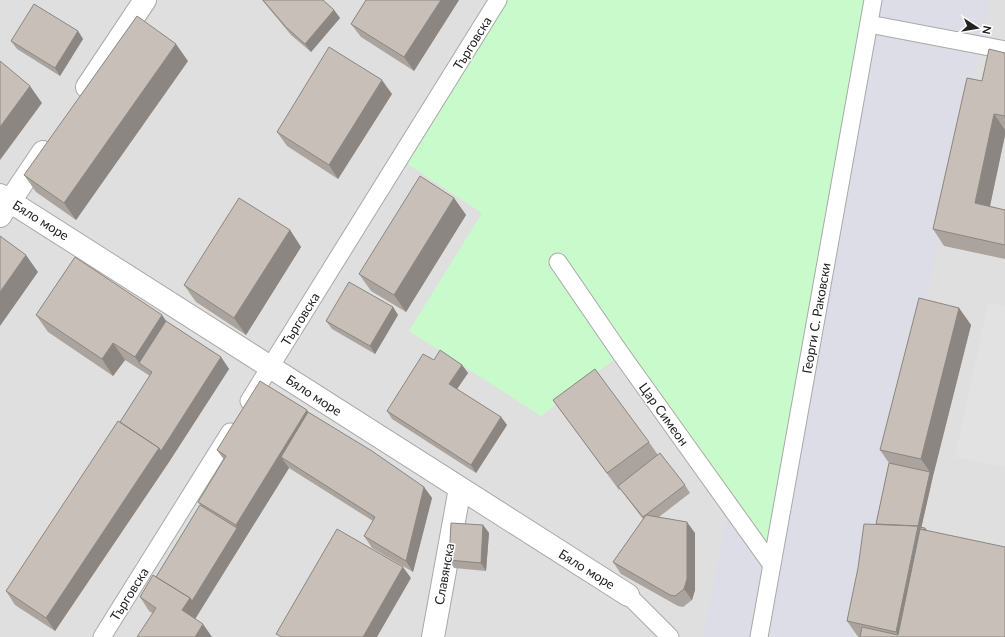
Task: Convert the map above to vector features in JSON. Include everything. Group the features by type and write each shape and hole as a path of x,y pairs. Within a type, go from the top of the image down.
{"street":[{"path":"76,104 145,0"},
{"name":"Търговска","path":"102,637 498,0"},
{"name":"Георги С. Раковски","path":"759,637 873,0"},
{"path":"868,24 1005,50"},
{"path":"4,204 54,136"},
{"name":"Бяло море","path":"4,204 270,367 628,595"},
{"name":"Цар Симеон","path":"558,262 621,354 772,565"},
{"name":"Славянска","path":"433,637 460,488"},
{"path":"628,595 670,637"}],"shaded area":[{"path":"0,0 1005,0 1005,637 0,637"},
{"path":"873,0 991,0 853,637 703,637 729,506 771,565"},
{"path":"988,303 1005,306 1005,467 955,457"}],"green space":[{"path":"498,0 873,0 772,565 621,354 541,416 409,331 482,213 400,159"}],"building":[{"path":"263,0 323,0 334,10 305,44 286,27"},
{"path":"366,0 441,0 404,57 351,24"},
{"path":"34,4 78,31 55,68 11,41"},
{"path":"137,16 176,44 64,203 24,175"},
{"path":"329,47 382,80 329,165 277,132"},
{"path":"989,49 1005,53 1005,116 994,114 975,203 1005,210 1005,245 933,229 967,78 982,81"},
{"path":"0,61 30,86 0,127"},
{"path":"420,176 454,198 394,295 359,274"},
{"path":"239,198 290,230 234,318 184,285"},
{"path":"0,236 26,255 0,292"},
{"path":"75,257 162,315 135,357 113,343 102,359 36,315"},
{"path":"349,282 393,307 370,346 326,321"},
{"path":"919,298 959,308 921,459 880,450"},
{"path":"166,321 221,357 161,451 159,448 120,422 152,372 139,363"},
{"path":"440,350 462,365 449,384 501,417 471,465 387,411 423,354 434,360"},
{"path":"595,369 649,442 607,473 553,400"},
{"path":"260,381 307,410 236,525 198,502 226,456 217,450"},
{"path":"308,412 372,451 424,487 406,561 364,536 375,517 281,457"},
{"path":"118,421 159,448 46,618 6,591"},
{"path":"660,453 685,485 643,517 618,486"},
{"path":"889,463 930,472 918,526 876,524"},
{"path":"200,505 237,528 192,601 190,598 156,577"},
{"path":"646,515 687,522 687,579 684,589 675,596 670,595 613,562"},
{"path":"451,523 483,525 481,563 449,560"},
{"path":"864,524 918,526 896,632 847,621 858,568"},
{"path":"919,527 925,528 926,530 920,529"},
{"path":"337,529 403,567 363,637 282,637 276,634"},
{"path":"920,529 1005,547 1005,637 860,637 862,627 898,635"},
{"path":"153,575 190,598 182,610 203,624 195,637 137,637 156,608 140,597"}]}
